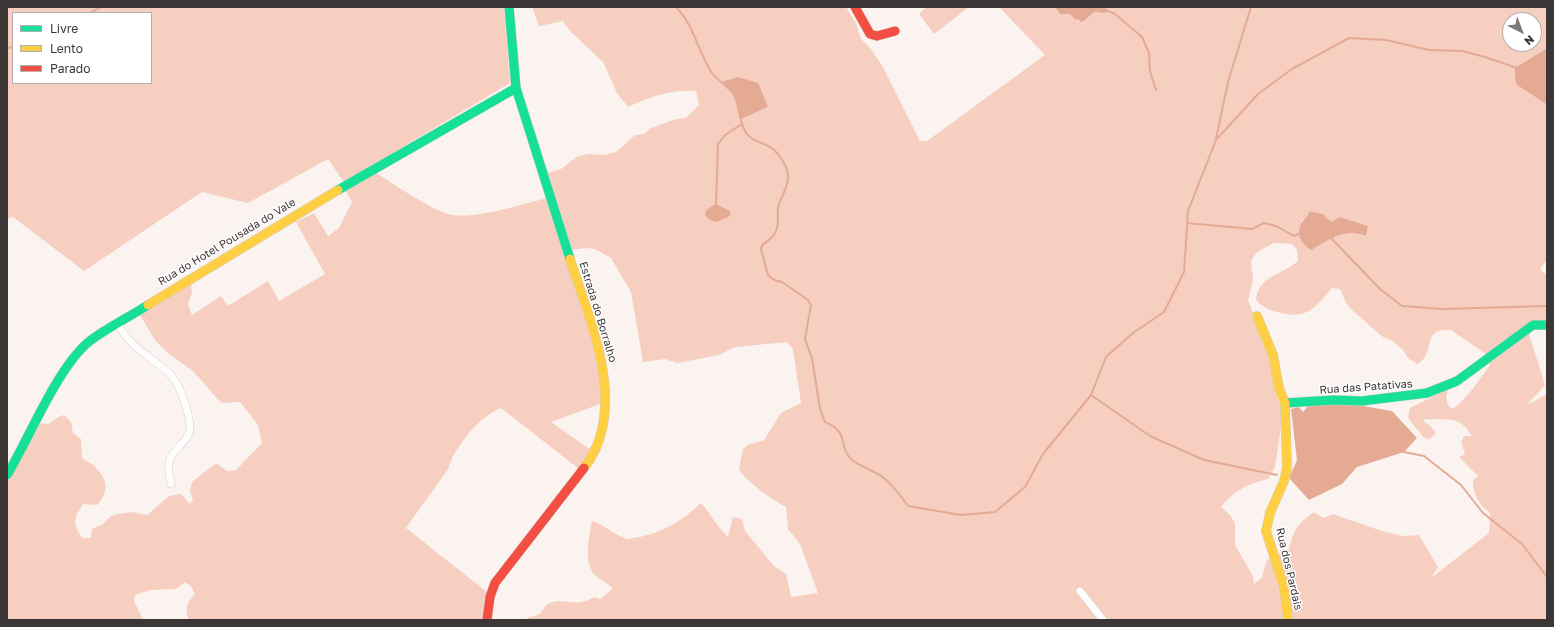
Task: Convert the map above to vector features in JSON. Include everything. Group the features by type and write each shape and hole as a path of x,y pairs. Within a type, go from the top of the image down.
{"street":[{"name":"Estrada do Borralho","path":"487,620 490,597 495,583 592,458 599,444 606,393 599,350 516,88 509,7"},
{"path":"855,7 867,30 872,35 894,31"},
{"name":"Rua do Hotel Pousada do Vale","path":"7,475 48,400 75,357 90,341 346,184 442,128 516,88"},
{"name":"Rua dos Pardais","path":"1258,316 1273,355 1279,388 1285,403 1287,428 1287,468 1284,480 1270,513 1266,531 1284,588 1288,620"},
{"path":"118,324 126,338 171,375 180,389 190,426 189,434 170,458 169,466 171,484"},
{"name":"Rua das Patativas","path":"1285,403 1334,400 1362,401 1427,393 1451,385 1533,325 1547,325"},
{"path":"1080,591 1103,620"}],"shaded area":[{"path":"7,7 504,7 510,83 344,182 328,159 248,203 202,192 84,271 13,217 7,219"},
{"path":"532,7 846,7 856,23 861,39 871,49 883,67 920,141 927,141 1045,55 999,7 1055,7 1060,14 1071,14 1081,22 1094,12 1104,13 1107,11 1104,7 1547,7 1547,48 1542,51 1542,12 1502,12 1502,52 1541,52 1515,68 1517,85 1546,104 1547,113 1547,260 1540,269 1547,275 1547,319 1526,324 1545,385 1527,405 1547,394 1547,620 1291,620 1277,554 1289,549 1297,528 1314,512 1323,518 1333,514 1382,531 1403,536 1419,535 1438,567 1431,578 1489,533 1490,513 1477,498 1473,485 1473,480 1478,476 1459,457 1465,454 1461,442 1464,436 1472,436 1463,425 1458,422 1446,419 1425,419 1424,422 1430,425 1436,433 1430,439 1424,438 1408,418 1410,408 1448,389 1448,405 1452,409 1457,406 1478,382 1490,365 1486,354 1451,330 1443,330 1433,334 1425,357 1418,364 1409,359 1402,349 1393,341 1383,337 1353,311 1346,303 1340,289 1332,288 1315,307 1309,311 1296,315 1266,308 1256,300 1261,286 1266,281 1298,261 1297,250 1292,244 1274,243 1257,252 1251,261 1253,280 1248,300 1271,363 1275,391 1281,408 1281,427 1275,467 1268,479 1242,488 1231,496 1221,507 1230,515 1235,523 1235,545 1253,576 1254,584 1262,578 1266,562 1271,557 1280,582 1285,620 525,620 536,616 547,605 553,602 581,602 594,597 601,599 613,588 595,575 589,564 588,549 592,521 618,535 629,539 649,535 665,529 687,515 701,503 728,537 733,517 742,519 745,531 774,566 786,574 791,597 818,593 800,544 788,529 786,507 761,491 739,470 743,449 748,445 764,440 781,413 801,403 793,349 787,342 735,347 719,355 677,363 665,359 643,362 631,292 611,258 595,249 587,248 569,250 548,173 561,169 578,156 589,154 604,155 616,152 635,135 644,134 651,128 676,119 686,118 699,105 696,91 678,91 661,94 628,107 617,93 603,62 570,31 563,21 539,26","holes":["722,82 768,107 741,119 735,95","1309,211 1323,214 1331,222 1340,217 1368,226 1366,236 1348,233 1334,237 1322,244 1301,221 1308,215"]},
{"path":"926,7 969,7 934,34 919,14"},
{"path":"1055,7 1104,7 1108,11 1104,13 1094,12 1081,22 1078,19 1076,20 1070,14 1060,14"},
{"path":"1547,48 1547,113 1546,104 1517,85 1515,80 1515,68"},
{"path":"738,77 758,83 768,107 741,119 735,95 721,82"},
{"path":"373,171 430,206 448,214 458,216 483,214 547,198 598,359 603,403 551,422 591,450 579,469 501,408 479,422 461,443 452,458 449,467 406,528 487,592 484,620 189,620 187,606 195,594 191,586 185,582 176,589 151,590 135,595 134,601 143,620 7,620 7,482 38,423 49,424 58,417 64,415 71,422 73,433 81,439 82,458 95,467 104,478 105,491 97,505 83,504 76,517 75,521 77,528 82,538 91,538 92,529 103,524 111,516 132,512 147,515 169,496 181,494 190,504 193,500 190,491 192,482 216,463 227,471 236,470 262,443 258,425 240,402 221,403 193,371 168,353 155,340 140,315 191,283 192,293 188,304 192,315 221,296 228,306 268,281 279,301 325,274 296,222 314,213 328,236 339,228 352,202 344,188"},
{"path":"716,204 730,211 730,216 717,222 710,220 705,215 706,210"},
{"path":"1309,211 1323,214 1331,222 1340,217 1368,226 1366,236 1350,233 1344,234 1337,236 1311,250 1302,242 1299,233 1301,224 1308,215"},
{"path":"1334,401 1392,411 1417,438 1404,452 1357,467 1342,484 1309,500 1289,478 1297,460 1291,409 1299,407 1303,412 1310,404"}],"waterway":[{"path":"92,12 101,7"},
{"path":"676,7 692,30 712,73 731,91 735,97 744,130 752,139 775,151 786,167 788,179 779,205 777,230 774,235 762,245 761,249 768,275 774,280 782,282 808,300 811,305 805,339 812,358 820,409 825,422 833,426 841,435 845,450 852,460 884,478 908,506 961,515 995,512 1025,487 1043,454 1091,395 1106,357 1133,333 1164,312 1184,272 1188,211 1216,140 1258,94 1292,69 1349,38 1386,40 1429,50 1462,51 1517,68"},
{"path":"1216,139 1228,82 1251,7"},
{"path":"1105,10 1115,14 1142,37 1149,53 1150,71 1156,90"},
{"path":"7,48 12,47"},
{"path":"716,204 718,144 725,135 742,124"},
{"path":"1187,223 1252,229 1264,223 1276,226 1294,236 1298,234"},
{"path":"1331,238 1380,289 1402,306 1443,309 1547,306"},
{"path":"1091,395 1150,436 1204,460 1277,475"},
{"path":"1404,452 1424,456 1461,485 1483,513 1522,544 1547,577"}],"traffic: fast":[{"path":"509,7 516,88 570,259"},
{"path":"338,190 516,88"},
{"path":"7,475 56,384 79,352 98,335 148,305"},
{"path":"1285,403 1334,400 1362,401 1427,393 1457,381 1533,325 1547,325"}],"traffic: slow":[{"path":"148,305 338,190"},
{"path":"570,259 595,337 602,365 605,392 604,419 597,445 584,468"},
{"path":"1257,316 1273,355 1279,388 1285,403 1287,468 1284,481 1270,513 1266,531 1284,587 1288,620"}],"traffic: jam":[{"path":"855,7 870,34 877,36 895,31"},
{"path":"487,620 490,597 495,583 584,468"}]}
